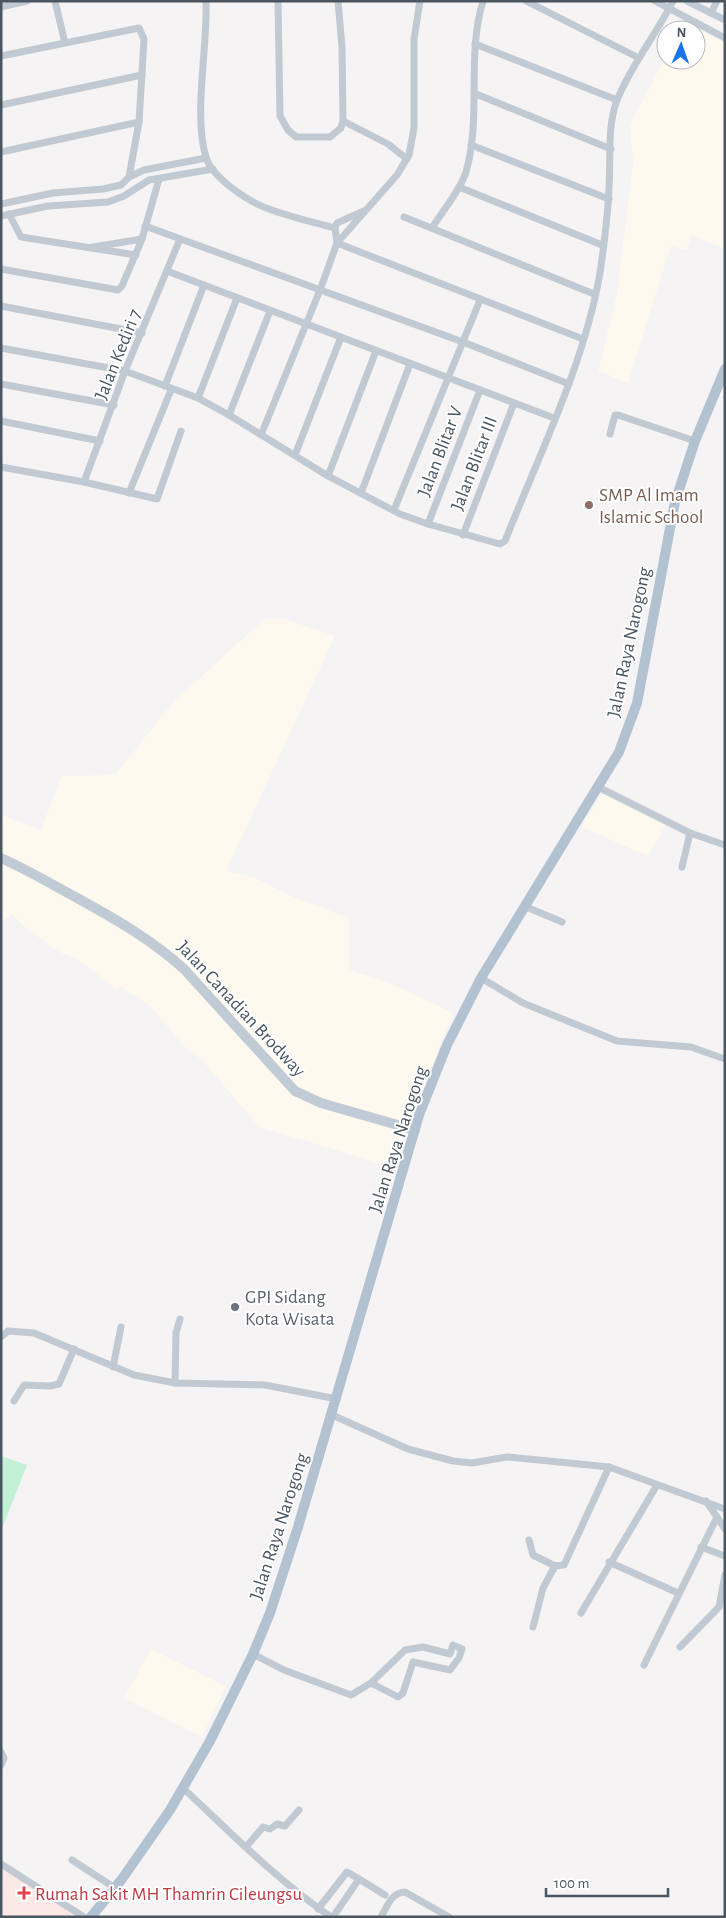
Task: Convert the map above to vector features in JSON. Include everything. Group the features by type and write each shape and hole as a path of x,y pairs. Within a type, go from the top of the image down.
{"main road":[{"name":"Jalan Raya Narogong","path":"91,1917 115,1888 170,1810 253,1654 281,1578 337,1399 415,1130 447,1045 481,978 619,752 634,716 675,502 695,441 725,369"}],"street":[{"path":"1,6 27,1"},
{"path":"55,1 65,43"},
{"path":"206,1 202,109 202,138 206,158 227,184 247,198 268,209 335,228"},
{"path":"278,1 280,116 283,124 296,136 330,137 341,128 343,120 342,48 338,1"},
{"path":"336,243 397,175 407,160 413,137 414,39 420,1"},
{"path":"432,228 460,187 466,174 476,94 475,44 483,1"},
{"path":"526,1 639,58"},
{"path":"655,1 672,5 725,38"},
{"path":"687,1 725,20"},
{"path":"711,12 717,1"},
{"path":"1,348 126,371 198,398 230,415 328,476 394,510 428,524 500,544 505,541 569,384 583,339 600,274 609,199 613,115 617,100 639,58 672,5"},
{"path":"1,56 139,28 144,39 142,75 138,122 129,176"},
{"path":"475,44 617,100"},
{"path":"1,105 142,75"},
{"path":"476,94 611,149"},
{"path":"343,120 388,144 407,160"},
{"path":"1,152 138,122"},
{"path":"471,145 609,199"},
{"path":"1,204 54,193 103,189 121,185 129,176 144,170 206,158"},
{"path":"136,255 21,237 5,215 48,206 108,202 124,196 149,180 213,169"},
{"path":"1,269 118,290 122,286 142,239 159,178"},
{"path":"460,187 602,245"},
{"path":"261,435 320,290 336,243 335,228 337,223 366,210"},
{"path":"404,217 594,294"},
{"path":"145,226 463,342 569,384"},
{"path":"90,248 142,239"},
{"name":"Jalan Kediri 7","path":"84,482 126,371 180,239"},
{"path":"336,243 583,339"},
{"path":"167,271 554,418"},
{"path":"129,492 204,285"},
{"path":"198,398 237,298"},
{"path":"394,510 480,300"},
{"path":"1,306 142,333"},
{"path":"230,415 270,311"},
{"path":"295,455 340,337"},
{"path":"328,476 376,351"},
{"path":"361,493 410,364"},
{"path":"1,384 114,405"},
{"name":"Jalan Blitar V","path":"428,524 480,390"},
{"name":"Jalan Blitar III","path":"463,535 514,403"},
{"path":"610,434 615,415 618,415 695,441"},
{"path":"1,421 100,441"},
{"path":"1,467 157,498 181,430"},
{"path":"598,787 690,833 725,844"},
{"path":"682,867 690,833"},
{"name":"Jalan Canadian Brodway","path":"1,858 28,870 110,916 166,952 184,969 295,1091 321,1102 415,1130"},
{"path":"524,906 562,922"},
{"path":"481,978 523,1003 617,1041 692,1047 725,1060"},
{"path":"175,1383 176,1333 180,1319"},
{"path":"112,1367 121,1327"},
{"path":"1,1337 8,1332 34,1334 134,1375 175,1383 265,1385 337,1399"},
{"path":"14,1401 24,1385 50,1386 59,1384 74,1349"},
{"path":"332,1415 408,1449 453,1461 472,1462 507,1457 610,1467 725,1508"},
{"path":"529,1540 533,1555 555,1566 566,1563 610,1467"},
{"path":"581,1613 609,1562 657,1485"},
{"path":"705,1501 725,1529"},
{"path":"644,1665 700,1547 717,1517"},
{"path":"700,1547 725,1556"},
{"path":"609,1562 678,1593"},
{"path":"533,1627 543,1588 555,1566"},
{"path":"680,1647 719,1607 725,1575"},
{"path":"253,1654 284,1670 351,1695 371,1683 405,1650 423,1647 450,1654 452,1645 462,1649 459,1658 450,1670 413,1662 403,1693 398,1697 371,1683"},
{"path":"1,1752 4,1758 1,1765"},
{"path":"183,1788 246,1847 318,1909 332,1917 359,1879"},
{"path":"246,1847 264,1826 270,1829 276,1825 285,1826 299,1810"},
{"path":"72,1860 115,1888"},
{"path":"1,1864 84,1917"},
{"path":"318,1909 347,1872 385,1895"},
{"path":"381,1917 391,1898 398,1893 406,1892 449,1917"}],"shaded area":[{"path":"706,34 725,43 725,249 692,236 686,250 671,246 628,383 598,371 617,293 633,162 630,124 659,70 706,70"},
{"path":"266,618 284,619 335,636 226,871 254,877 291,896 349,918 350,970 390,983 453,1013 392,1167 259,1127 203,1061 183,1045 150,1006 121,987 116,989 76,958 61,953 28,930 12,915 1,922 1,815 41,830 61,776 115,775 174,701"},
{"path":"605,789 667,823 648,856 581,827"},
{"path":"151,1649 226,1686 202,1737 124,1698"},
{"name":"Rumah Sakit MH Thamrin Cileungsu","path":"1,1868 77,1913 75,1917 1,1917"}],"green space":[{"path":"1,1456 27,1465 1,1531"}],"place":[{"name":"SMP Al Imam Islamic School","path":"589,505"},
{"name":"GPI Sidang Kota Wisata","path":"235,1307"},
{"name":"Rumah Sakit MH Thamrin Cileungsu","path":"24,1893"}]}
